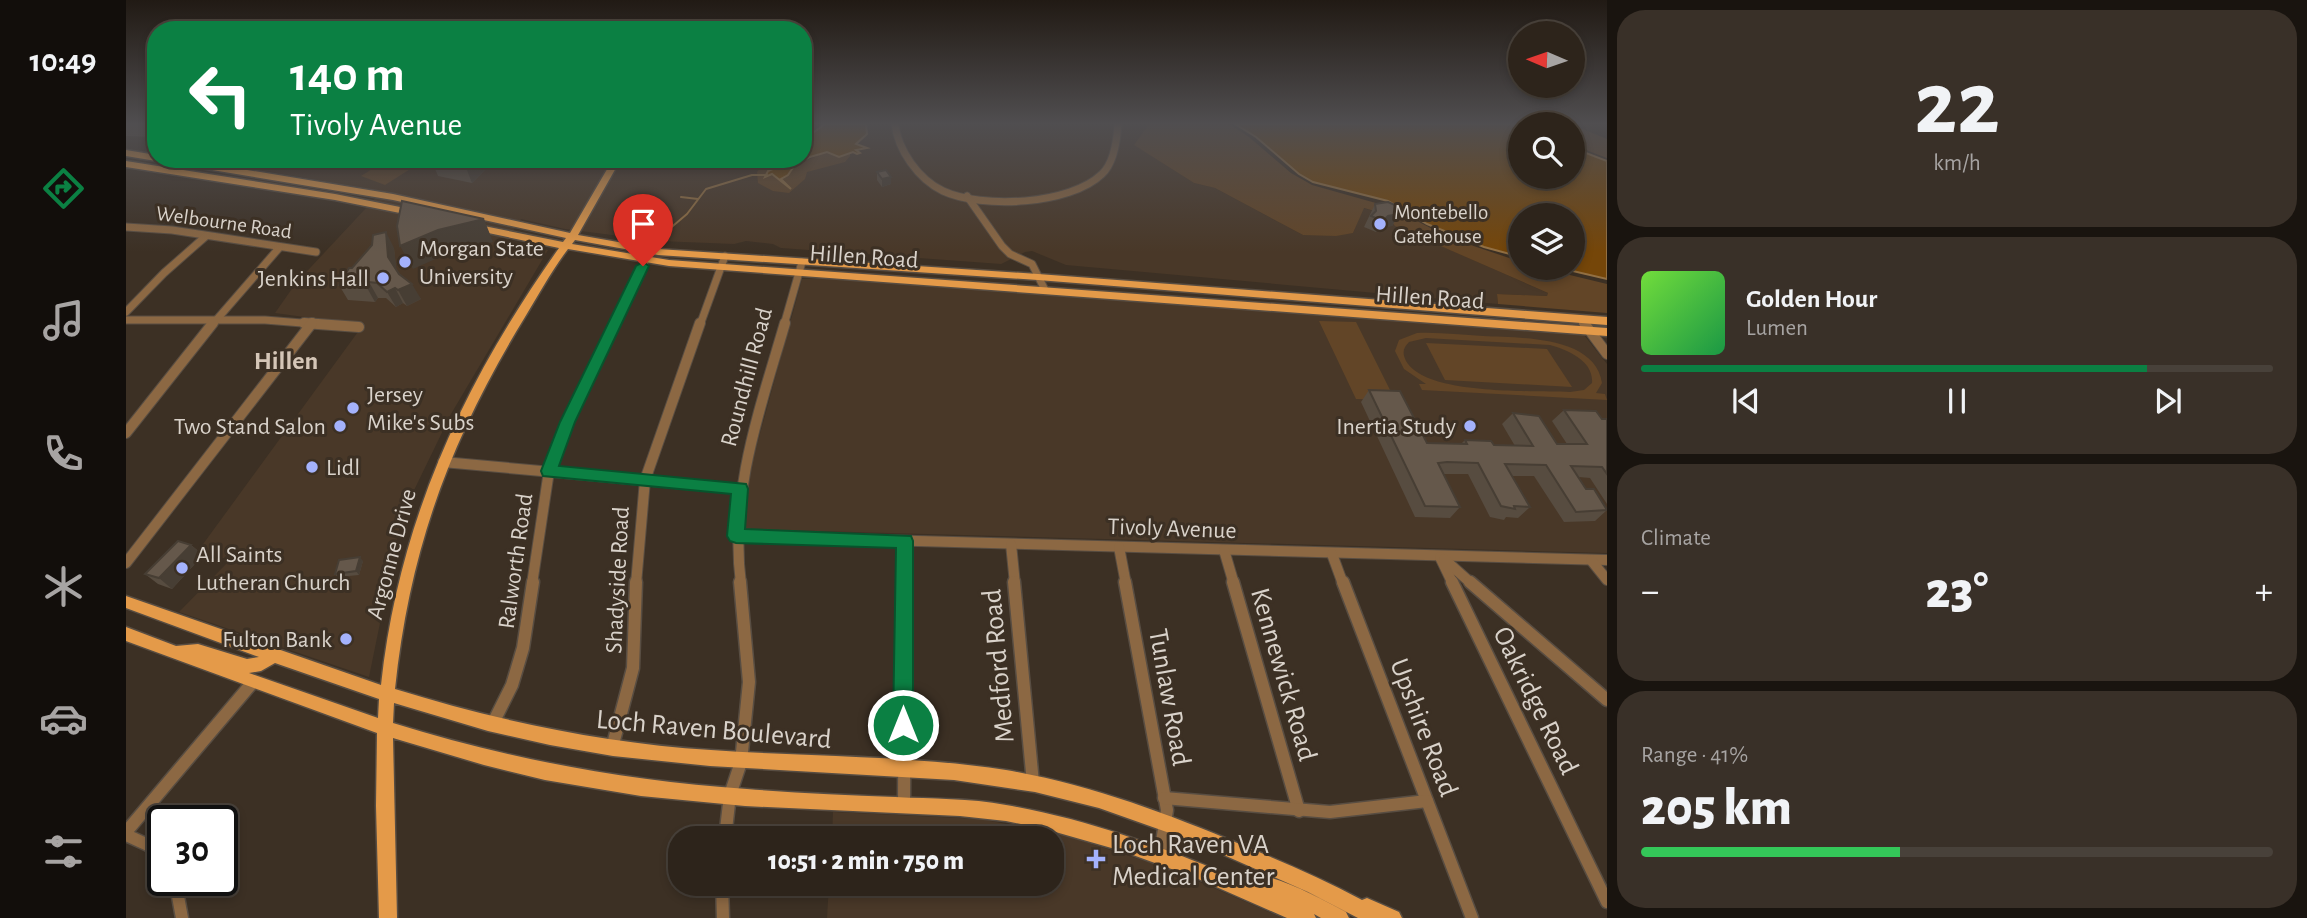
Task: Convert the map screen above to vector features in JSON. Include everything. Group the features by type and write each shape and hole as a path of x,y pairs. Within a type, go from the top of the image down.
{"main road":[{"path":"152,168 383,206 422,215"},
{"name":"Hillen Road","path":"219,168 393,197 648,256"},
{"name":"Argonne Drive","path":"570,236 570,231 606,168"},
{"name":"Argonne Drive","path":"388,918 385,730 387,695 406,583 427,507 443,462 485,378 570,236 576,232 612,168"},
{"path":"250,183 261,175"},
{"path":"383,206 393,197"},
{"path":"447,221 458,211"},
{"name":"Hillen Road","path":"458,223 564,246 648,256 800,267 1038,277 1607,321"},
{"name":"Hillen Road","path":"800,267 1045,290 1607,332"},
{"name":"Loch Raven Boulevard","path":"126,602 387,695 492,725 612,748 741,762 959,773 1032,783 1165,822 1330,892 1374,918"},
{"path":"126,635 385,730 473,755 606,783 730,795 961,807 1026,817 1160,855 1307,918"},
{"path":"175,653 197,649 248,666 257,666 275,655"},
{"path":"253,682 275,655"},
{"path":"1227,882 1259,883 1340,918"},
{"path":"1330,892 1393,918"}],"street":[{"path":"917,167 944,191 980,200 1010,201 1064,192 1088,183 1106,167"},
{"path":"967,196 1002,246 1010,254 1032,264 1045,290"},
{"path":"126,235 130,228"},
{"name":"Welbourne Road","path":"130,228 172,230 316,252"},
{"path":"126,312 164,273 206,236"},
{"path":"126,433 241,286 279,248"},
{"name":"Ralworth Road","path":"492,725 512,685 523,648 549,471 568,422 648,256"},
{"name":"Shadyside Road","path":"612,748 633,668 640,516 645,480 657,437 723,262"},
{"name":"Roundhill Road","path":"726,826 730,795 741,762 749,682 736,536 740,489 800,267"},
{"path":"1581,319 1607,354"},
{"path":"126,320 313,322 359,327"},
{"path":"126,563 313,322"},
{"path":"443,462 740,489"},
{"name":"Tivoly Avenue","path":"736,536 1607,561"},
{"path":"904,806 905,541"},
{"name":"Medford Road","path":"1011,544 1032,783"},
{"name":"Tunlaw Road","path":"1119,547 1164,798 1165,822 1160,855"},
{"name":"Kennewick Road","path":"1224,550 1299,811"},
{"name":"Upshire Road","path":"1332,554 1472,918"},
{"path":"1440,557 1607,700"},
{"name":"Oakridge Road","path":"1440,557 1607,902"},
{"path":"1591,560 1607,580"},
{"path":"147,844 126,834 253,682"},
{"path":"1164,798 1299,811 1359,811 1427,801"},
{"path":"178,896 182,918"},
{"path":"722,896 723,918"}],"shaded area":[{"path":"827,167 807,172 805,179 789,193 773,191 758,183 757,172 760,168 774,168 765,177 771,174 791,188 781,178 788,175 792,168"},
{"path":"1168,167 1284,167 1312,185 1390,207 1450,238 1508,258 1508,275 1395,226 1385,214 1364,208 1353,233 1336,236 1303,235 1215,188 1194,183"},
{"path":"1169,167 1194,183 1215,188 1303,235 1353,233 1363,208 1385,214 1394,219 1396,226 1508,275 1508,280 1519,280 1548,293 1547,296 1497,294 1498,304 1066,265 1032,251 1001,264 781,248 773,244 746,241 734,244 659,241 565,229 521,219 507,240 548,250 451,414 402,515 369,677 179,612 230,560 198,551 363,325 275,313 296,283 382,191 248,168"},
{"path":"1291,167 1508,167 1508,189 1585,189 1585,167 1607,167 1607,279 1585,274 1585,203 1508,203 1508,253 1484,247 1427,224 1388,201 1313,182"},
{"path":"374,168 412,168 385,185 361,176"},
{"path":"793,168 781,179 791,189 772,174 765,177 768,171"},
{"path":"819,278 1584,335 1607,364 1607,553 745,529 742,525 749,474 802,279"},
{"path":"1585,279 1607,284 1607,313 1498,304 1497,294 1547,296 1548,293 1518,280"},
{"path":"1319,321 1356,322 1395,400 1356,399"},
{"path":"1417,333 1434,333 1515,337 1553,342 1585,356 1596,367 1602,383 1596,393 1605,394 1607,400 1422,390 1419,384 1426,384 1404,369 1395,351 1399,340","holes":["1426,338 1550,345 1572,353 1584,363 1592,375 1592,383 1584,390 1570,392 1507,391 1457,386 1417,372 1406,361 1404,353 1409,342"]},
{"path":"1426,343 1547,349 1572,387 1445,380"},
{"name":"Loch Raven VA Medical Center","path":"833,812 980,819 1017,826 832,826"},
{"name":"Loch Raven VA Medical Center","path":"1064,835 1170,869 1283,918 827,918 828,896 1064,896"}],"building":[{"path":"886,170 891,177 882,179 877,172"},
{"path":"402,201 484,219 438,230 400,246 397,226"},
{"path":"1388,202 1397,206 1399,214 1388,216 1383,221 1371,216 1376,211 1375,204"},
{"path":"386,232 388,257 399,274 412,284 387,292 377,283 369,282 366,286 339,285 349,268 352,268 372,245 373,235"},
{"path":"1369,390 1400,391 1427,443 1467,444 1465,440 1491,441 1494,445 1533,446 1513,413 1539,416 1557,444 1587,444 1564,410 1596,411 1602,419 1607,419 1607,474 1602,467 1571,466 1586,489 1594,489 1607,510 1576,512 1546,465 1505,464 1530,507 1514,506 1515,509 1501,506 1478,463 1447,462 1438,463 1460,507 1425,506"},
{"path":"178,541 191,545 159,578 145,574"},
{"path":"360,557 356,571 335,574 339,560"}],"waterway":[{"path":"661,236 687,214 706,189 752,175 767,175"},
{"path":"681,197 698,199"}],"place":[{"name":"Montebello Gatehouse","path":"1380,224"},
{"name":"Morgan State University","path":"405,262"},
{"name":"Jenkins Hall","path":"383,278"},
{"name":"Jersey Mike's Subs","path":"353,408"},
{"name":"Two Stand Salon","path":"340,426"},
{"name":"Inertia Study","path":"1470,426"},
{"name":"Lidl","path":"312,467"},
{"name":"All Saints Lutheran Church","path":"182,568"},
{"name":"Fulton Bank","path":"346,639"},
{"name":"Loch Raven VA Medical Center","path":"1096,859"}],"district":[{"name":"Hillen","path":"286,360"}],"route":[{"path":"643,266 559,441 549,471 740,489 736,536 905,541 903,725"}]}
